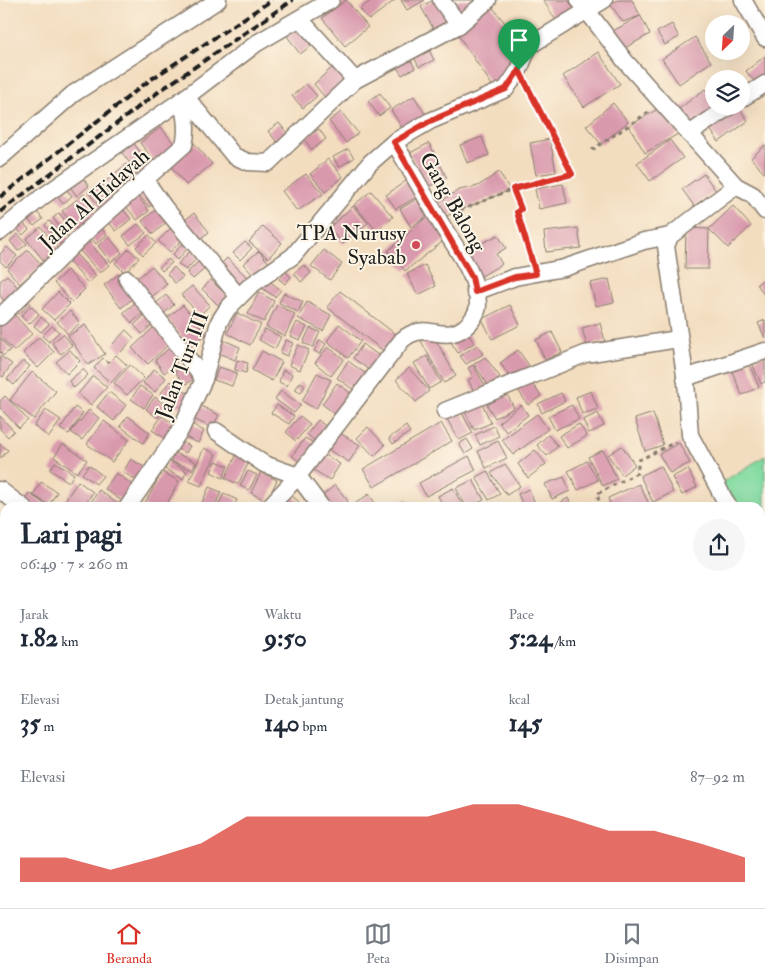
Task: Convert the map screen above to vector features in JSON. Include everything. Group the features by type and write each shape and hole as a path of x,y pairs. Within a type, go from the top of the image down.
{"street":[{"path":"0,158 73,94 218,0"},
{"path":"0,232 42,197 184,99 257,43 331,0"},
{"path":"441,0 459,25"},
{"path":"184,99 234,156 248,162 268,163 355,80 459,25 488,0"},
{"path":"604,0 583,6 625,61 736,186 753,195 765,211"},
{"path":"742,0 765,38"},
{"name":"Gang Balong","path":"298,476 402,340 411,332 423,330 442,334 454,334 466,327 474,317 478,306 472,277 394,142 430,121 506,89 519,70 529,46 583,6"},
{"path":"300,19 355,80"},
{"path":"750,93 765,84"},
{"name":"Jalan Al Hidayah","path":"0,317 88,230 184,145 186,115 184,99"},
{"path":"690,134 717,115"},
{"name":"Jalan Turi III","path":"130,502 181,429 204,379 219,322 250,286 293,256 309,240 370,163 394,142"},
{"path":"145,180 239,297"},
{"path":"475,292 515,277 564,268 644,241 670,236 736,186"},
{"path":"670,236 666,246 685,378 690,435 725,502"},
{"path":"127,279 204,379"},
{"path":"445,411 585,354 678,339"},
{"path":"685,378 729,365 765,351"},
{"path":"216,431 264,464 298,476 318,502"},
{"path":"274,502 298,476"},
{"path":"0,490 16,502"}],"path":[{"path":"439,220 513,189 572,174 519,70"},
{"path":"592,150 663,102"},
{"path":"513,189 521,209 517,212 536,274"},
{"path":"599,502 597,494 637,473 639,460 690,435"}],"green space":[{"path":"765,456 765,502 728,502 719,484"}],"building":[{"path":"346,0 368,27 345,46 322,18"},
{"path":"372,0 395,0 369,20 360,9"},
{"path":"401,0 425,0 407,10"},
{"path":"433,0 437,0 452,26 437,35 421,7"},
{"path":"445,0 487,0 519,41 510,45 518,59 505,79 494,88 452,26"},
{"path":"543,0 568,0 576,11 557,22"},
{"path":"618,0 632,0 650,34 623,49 613,31 640,16 623,22 610,4"},
{"path":"672,24 679,37 665,45 657,32"},
{"path":"299,28 311,46 300,54 287,36"},
{"path":"695,37 705,53 705,60 711,62 679,84 662,59"},
{"path":"426,44 434,60 419,67 411,51"},
{"path":"598,52 620,84 584,107 563,76"},
{"path":"408,55 415,68 402,75 394,63"},
{"path":"765,56 765,80 758,86 750,76 750,70 747,70"},
{"path":"336,64 350,80 327,100 314,84"},
{"path":"306,84 317,96 303,108 292,96"},
{"path":"705,89 705,115 707,115 689,129 676,111"},
{"path":"380,93 390,108 379,116 368,101"},
{"path":"414,96 427,117 404,131 391,110"},
{"path":"613,103 628,122 601,144 586,126"},
{"path":"661,107 678,134 645,153 629,126"},
{"path":"341,112 358,133 346,143 329,121"},
{"path":"723,115 744,115 748,121 719,142 707,125"},
{"path":"279,123 291,138 280,146 268,131"},
{"path":"161,127 176,146 155,162 140,143"},
{"path":"319,129 326,139 312,150 304,139"},
{"path":"482,137 489,155 467,163 460,145"},
{"path":"550,139 556,172 536,175 530,143"},
{"path":"670,140 683,158 650,181 637,163"},
{"path":"133,142 153,170 141,179 121,151"},
{"path":"194,143 212,164 186,185 169,164"},
{"path":"429,143 447,178 428,187 410,153"},
{"path":"765,145 765,174 751,158"},
{"path":"348,149 354,158 339,167 333,157"},
{"path":"328,159 343,177 325,192 310,174"},
{"path":"126,164 141,182 120,200 105,182"},
{"path":"499,172 510,190 439,219 432,206 459,190 478,186"},
{"path":"306,174 323,194 297,211 282,191"},
{"path":"704,174 716,191 694,206 682,189"},
{"path":"82,177 89,186 77,196 70,187"},
{"path":"410,178 420,195 396,209 386,195"},
{"path":"101,183 116,203 104,213 88,192"},
{"path":"563,184 567,203 539,209 535,189"},
{"path":"65,188 72,196 63,204 56,195"},
{"path":"147,189 157,201 149,207 139,195"},
{"path":"371,191 393,217 377,231 354,205"},
{"path":"84,194 101,216 79,232 62,211"},
{"path":"137,195 149,211 137,220 124,204"},
{"name":"TPA Nurusy Syabab","path":"420,197 446,239 405,271 388,251 430,214 411,227 400,209"},
{"path":"353,206 368,223 343,244 329,228"},
{"path":"733,206 751,226 728,248 709,229"},
{"path":"121,207 131,219 116,231 106,219"},
{"path":"159,207 169,220 153,234 142,221"},
{"path":"36,211 43,219 34,226 28,219"},
{"path":"59,213 68,224 61,229 53,218"},
{"path":"194,213 209,232 194,243 180,224"},
{"path":"49,221 60,233 55,237 45,225"},
{"path":"23,223 29,229 23,235 17,229"},
{"path":"98,224 107,235 96,244 87,233"},
{"path":"138,224 146,233 130,245 123,236"},
{"path":"263,226 282,243 268,258 249,242"},
{"path":"41,227 59,250 45,262 26,239"},
{"path":"172,227 183,239 170,252 158,241"},
{"path":"578,228 581,248 546,252 544,232"},
{"path":"686,228 709,229 708,269 685,269"},
{"path":"18,234 27,244 18,251 10,241"},
{"path":"66,235 70,240 63,247 58,241"},
{"path":"149,235 156,243 143,255 136,247"},
{"path":"498,235 506,248 496,254 502,264 478,278 463,253"},
{"path":"109,237 122,253 111,262 98,246"},
{"path":"185,241 190,246 177,260 172,255"},
{"path":"89,242 109,265 100,273 80,251"},
{"path":"245,242 252,248 240,260 233,253"},
{"path":"7,247 17,256 6,267 0,261 0,254"},
{"path":"129,249 139,258 125,273 115,263"},
{"path":"28,250 42,265 20,284 7,269"},
{"path":"191,250 199,256 186,270 178,264"},
{"path":"324,250 342,264 330,280 311,266"},
{"path":"259,251 269,263 253,275 243,264"},
{"path":"76,254 96,276 88,283 68,261"},
{"path":"227,258 248,278 239,287 218,267"},
{"path":"169,259 172,263 162,271 159,267"},
{"path":"201,259 208,266 193,279 187,273"},
{"path":"304,265 311,273 301,282 294,273"},
{"path":"425,265 436,286 418,295 407,274"},
{"path":"152,266 167,284 148,300 133,282"},
{"path":"174,267 183,277 175,283 167,274"},
{"path":"67,270 85,289 72,302 54,283"},
{"path":"286,272 291,277 285,284 279,279"},
{"path":"119,274 136,296 121,308 104,285"},
{"path":"7,275 21,291 6,303 0,296 0,281"},
{"path":"765,278 765,296 757,284"},
{"path":"609,279 614,302 596,306 590,283"},
{"path":"211,280 227,296 218,305 202,289"},
{"path":"268,280 281,290 275,297 262,288"},
{"path":"192,286 210,305 200,315 181,295"},
{"path":"340,291 399,337 386,353 327,307"},
{"path":"58,292 70,304 54,320 42,309"},
{"path":"259,292 274,301 264,322 248,314"},
{"path":"284,293 303,302 298,312 279,303"},
{"path":"166,295 174,305 161,316 153,306"},
{"path":"24,296 30,304 19,314 12,307"},
{"path":"137,301 146,310 132,323 123,313"},
{"path":"307,302 331,315 323,331 298,318"},
{"path":"183,305 206,334 190,347 167,318"},
{"path":"277,305 295,314 285,336 266,327"},
{"path":"510,305 520,325 492,339 482,319"},
{"path":"31,306 39,314 29,324 21,316"},
{"path":"10,310 32,334 14,351 0,336 0,320"},
{"path":"70,311 80,323 68,334 57,322"},
{"path":"148,312 156,321 142,334 134,325"},
{"path":"237,313 261,325 250,345 227,333"},
{"path":"41,317 49,324 41,332 34,326"},
{"path":"765,320 765,338 758,323"},
{"path":"297,322 307,327 300,340 290,336"},
{"path":"600,323 605,341 587,346 582,328"},
{"path":"339,324 361,341 348,358 327,341"},
{"path":"85,325 105,354 88,365 68,336"},
{"path":"52,326 59,332 49,342 42,336"},
{"path":"154,327 170,343 148,364 132,348"},
{"path":"310,328 320,332 313,347 303,343"},
{"path":"265,329 281,337 275,349 259,340"},
{"path":"126,330 134,338 121,352 113,344"},
{"path":"466,330 474,343 458,353 449,339"},
{"path":"552,332 562,352 545,360 536,340"},
{"path":"63,334 72,345 61,354 52,343"},
{"path":"433,335 456,376 444,383 421,341"},
{"path":"39,337 54,352 38,368 23,353"},
{"path":"0,338 10,350 3,356 0,352"},
{"path":"221,339 240,347 235,360 216,352"},
{"path":"286,340 293,343 287,356 280,353"},
{"path":"320,340 326,344 320,354 314,351"},
{"path":"363,344 382,358 372,372 353,358"},
{"path":"298,345 309,350 300,370 289,365"},
{"path":"477,345 483,354 466,364 460,356"},
{"path":"172,346 182,359 164,373 155,360"},
{"path":"328,347 344,359 331,376 315,363"},
{"path":"70,350 80,361 67,374 56,362"},
{"path":"518,350 530,367 512,380 500,363"},
{"path":"262,351 282,362 272,381 252,370"},
{"path":"116,355 127,365 111,383 94,368 103,358 108,363"},
{"path":"765,355 765,382 761,384 751,361"},
{"path":"0,356 12,364 3,377 0,375"},
{"path":"427,356 441,382 429,389 414,363"},
{"path":"485,357 500,377 488,385 474,364"},
{"path":"237,360 248,363 246,373 235,370"},
{"path":"23,361 30,366 14,385 7,379"},
{"path":"348,361 369,376 357,392 337,378"},
{"path":"748,362 759,387 742,395 731,369"},
{"path":"188,364 196,378 184,385 175,371"},
{"path":"130,365 144,378 127,395 114,383"},
{"path":"473,365 486,387 475,393 468,380 473,377 468,368"},
{"path":"219,367 237,373 232,386 214,380"},
{"path":"409,368 429,391 416,402 396,380"},
{"path":"83,369 88,375 74,388 69,381"},
{"path":"154,369 166,378 155,392 143,383"},
{"path":"283,370 292,374 287,386 279,382"},
{"path":"32,372 56,391 34,419 10,400"},
{"path":"317,373 331,380 316,409 302,401"},
{"path":"93,376 107,387 91,405 78,394"},
{"path":"529,379 541,396 528,405 516,387"},
{"path":"170,381 179,387 169,400 160,394"},
{"path":"300,382 305,385 301,393 295,390"},
{"path":"337,383 353,395 338,416 322,404"},
{"path":"140,386 153,395 144,408 131,399"},
{"path":"181,389 192,396 184,410 173,403"},
{"path":"281,391 301,405 294,413 275,399"},
{"path":"591,391 598,409 582,414 576,397"},
{"path":"109,392 126,405 114,421 97,407"},
{"path":"561,393 565,401 542,413 538,404"},
{"path":"507,394 514,408 495,418 487,405"},
{"path":"5,396 28,420 19,428 0,408 0,401"},
{"path":"155,397 167,406 158,418 146,409"},
{"path":"480,399 491,423 474,430 463,407"},
{"path":"277,405 294,416 289,424 271,413"},
{"path":"521,405 528,415 506,432 499,422"},
{"path":"572,405 579,419 555,430 548,416"},
{"path":"201,406 219,415 212,428 194,419"},
{"path":"75,407 83,413 69,434 60,429"},
{"path":"46,410 61,420 49,437 34,426"},
{"path":"89,410 99,418 82,440 71,432"},
{"path":"461,411 473,433 459,440 447,419"},
{"path":"598,413 604,426 589,433 583,420"},
{"path":"653,413 663,445 645,451 635,419"},
{"path":"537,414 548,429 513,455 502,440"},
{"path":"0,416 14,431 8,437 0,429"},
{"path":"128,416 150,433 143,443 120,426"},
{"path":"162,416 178,427 169,441 152,430"},
{"path":"300,416 310,424 296,441 286,432"},
{"path":"318,420 328,428 316,442 307,434"},
{"path":"104,421 129,440 112,462 87,444"},
{"path":"441,423 452,441 374,487 363,469"},
{"path":"192,424 204,431 198,443 185,437"},
{"path":"579,424 587,436 567,448 559,436"},
{"path":"406,426 410,432 393,444 389,438"},
{"path":"494,426 499,436 480,445 475,435"},
{"path":"368,427 385,445 374,456 357,438"},
{"path":"338,432 360,445 349,462 327,449"},
{"path":"548,435 558,446 547,456 537,445"},
{"path":"305,438 315,444 302,463 292,456"},
{"path":"467,439 473,449 465,454 459,444"},
{"path":"181,441 190,446 186,453 178,449"},
{"path":"498,441 507,458 486,468 478,451"},
{"path":"679,443 690,463 670,473 659,454"},
{"path":"0,444 8,450 0,459"},
{"path":"63,444 87,460 77,473 54,457"},
{"path":"622,446 635,465 622,475 608,455"},
{"path":"204,448 216,454 201,486 189,481"},
{"path":"535,450 546,464 528,478 518,464"},
{"path":"603,450 617,479 603,486 588,457"},
{"path":"173,452 196,462 192,470 169,460"},
{"path":"238,452 251,458 238,484 225,478"},
{"path":"322,453 340,464 330,480 312,469"},
{"path":"469,456 476,470 426,496 419,483"},
{"path":"131,459 147,469 139,482 123,472"},
{"path":"169,461 187,471 183,479 165,469"},
{"path":"216,461 228,466 223,478 211,472"},
{"path":"587,461 598,480 578,490 568,471"},
{"path":"55,462 74,474 69,482 50,470"},
{"path":"505,464 520,486 507,495 491,473"},
{"path":"89,465 103,476 96,484 82,474"},
{"path":"661,466 673,492 653,502 640,476"},
{"path":"688,469 697,487 682,495 672,477"},
{"path":"248,471 257,475 249,490 240,486"},
{"path":"487,471 500,494 489,500 476,477"},
{"path":"162,472 179,481 168,502 146,502"},
{"path":"261,472 277,480 267,501 251,493"},
{"path":"116,473 136,487 126,502 105,489"},
{"path":"564,477 570,491 552,499 545,484"},
{"path":"473,480 484,500 480,502 464,502 456,488"},
{"path":"78,481 93,492 87,502 64,502"},
{"path":"41,482 57,492 51,502 44,502 33,495"},
{"path":"639,484 648,502 610,502 608,498"},
{"path":"335,485 348,501 326,502 322,496"},
{"path":"209,487 221,492 217,502 202,502"},
{"path":"453,488 461,502 441,502 438,496"},
{"path":"529,489 534,502 521,502 518,494"},
{"path":"99,490 115,502 91,502"},
{"path":"29,493 42,502 23,502"},
{"path":"224,493 237,500 236,502 220,502"},
{"path":"290,494 299,502 283,502"},
{"path":"369,494 374,502 358,502"},
{"path":"568,498 570,502 562,502"}],"railway":[{"path":"0,197 150,80 272,0"},
{"path":"0,212 161,90 293,0"}],"place":[{"name":"TPA Nurusy Syabab","path":"416,245"}],"route":[{"path":"519,70 572,174 513,189 521,209 517,212 536,274 515,277 475,292 472,277 394,142 430,121 479,102 506,89 519,70"}]}
